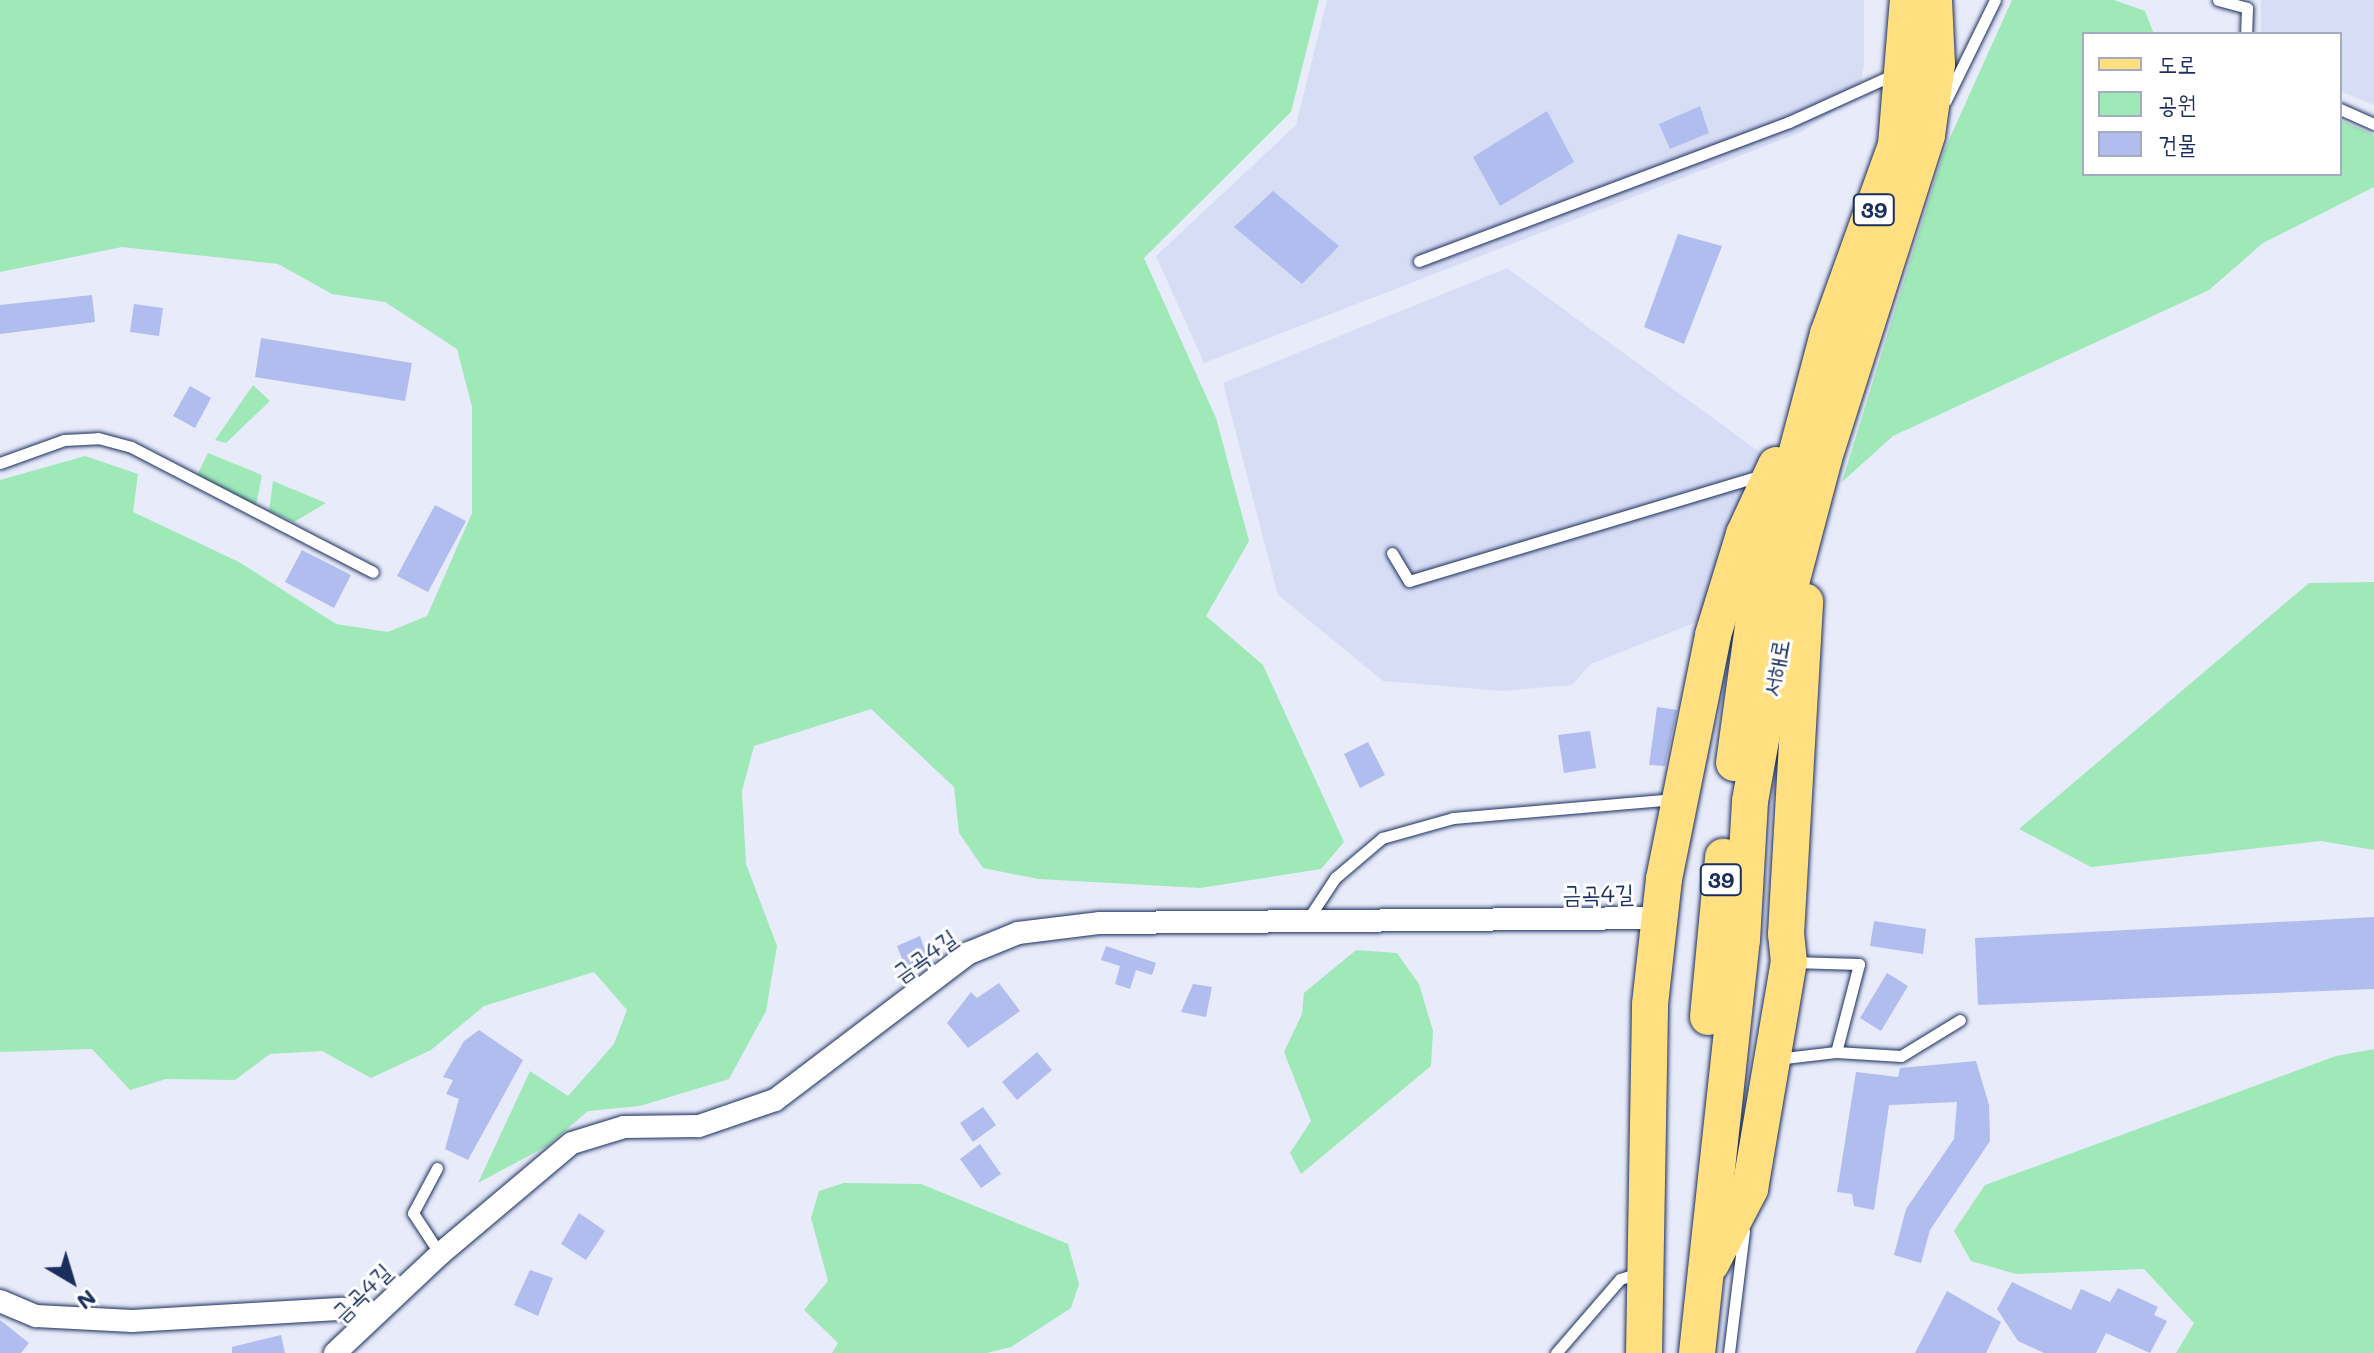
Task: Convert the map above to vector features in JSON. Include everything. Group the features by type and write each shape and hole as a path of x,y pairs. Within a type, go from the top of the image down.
{"main road":[{"name":"서해로","path":"1676,1353 1728,807 1754,619 1828,334 1896,145 1907,69 1908,0"},
{"name":"서해로","path":"1697,1353 1742,940 1750,801 1785,606 1927,135 1937,64 1934,0"},
{"path":"1644,1353 1650,1004 1677,799 1713,635 1771,473 1808,413"},
{"path":"1704,1276 1750,1189 1775,1059 1787,948 1807,525"}],"street":[{"name":"금곡4길","path":"335,1353 440,1254 572,1143 624,1127 699,1126 765,1105 969,953 1018,933 1100,923 1659,918"},
{"path":"0,1301 36,1316 132,1321 343,1309 373,1316"}],"lane":[{"path":"1927,135 1995,0"},
{"path":"2218,0 2247,8 2246,32"},
{"path":"1419,261 1789,122 1907,69"},
{"path":"2342,110 2374,124"},
{"path":"0,463 64,440 98,438 131,447 373,572"},
{"path":"1392,553 1409,581 1771,473"},
{"path":"1306,922 1335,878 1382,838 1453,818 1677,799"},
{"path":"1787,948 1859,964 1836,1052"},
{"path":"1775,1059 1836,1052 1901,1056 1960,1020"},
{"path":"437,1168 413,1213 440,1254"},
{"path":"1729,1353 1750,1189"},
{"path":"1556,1353 1620,1279 1645,1272"}],"shaded area":[{"path":"1327,0 1864,0 1864,64 1859,95 1801,132 1204,363 1156,256 1296,125"},
{"path":"2261,0 2374,0 2374,105 2342,92 2342,32 2261,32"},
{"path":"1507,268 1765,456 1699,621 1591,664 1572,685 1501,691 1383,681 1278,595 1223,383"}],"green space":[{"path":"0,0 1319,0 1291,112 1144,258 1216,418 1249,541 1206,616 1263,665 1344,842 1321,869 1200,888 1039,879 983,868 959,833 954,787 871,709 754,746 742,791 746,864 777,946 766,1011 729,1079 640,1106 588,1111 547,1146 478,1183 530,1071 568,1096 614,1044 627,1010 594,972 484,1006 431,1050 371,1078 322,1051 270,1054 235,1080 166,1079 130,1090 92,1049 0,1052 0,480 85,456 138,474 133,512 239,562 336,624 388,632 427,616 472,513 472,407 457,349 385,302 332,294 278,264 122,247 0,272"},
{"path":"2012,0 2114,0 2145,11 2153,32 2082,32 2082,176 2342,176 2342,121 2374,135 2374,187 2263,243 2209,290 1893,436 1842,482 1944,151"},
{"path":"253,385 270,401 226,443 215,440"},
{"path":"208,453 262,475 256,506 197,475"},
{"path":"273,481 326,503 294,522 269,511"},
{"path":"2374,582 2374,850 2321,841 2091,867 2019,829 2309,583"},
{"path":"1356,950 1397,953 1419,984 1433,1031 1431,1066 1301,1174 1290,1153 1311,1121 1284,1052 1302,1014 1304,993"},
{"path":"2374,1049 2374,1353 2176,1353 2194,1323 2144,1269 2016,1274 1971,1261 1954,1231 1985,1185 2336,1056"},
{"path":"844,1183 921,1184 1068,1244 1079,1284 1071,1308 1011,1347 987,1353 832,1353 838,1343 804,1310 828,1281 811,1218 819,1191"}],"building":[{"path":"1700,106 1709,133 1670,149 1659,124"},
{"path":"1547,111 1574,162 1500,206 1473,157"},
{"path":"1273,191 1339,246 1302,284 1234,227"},
{"path":"1678,234 1722,246 1684,344 1644,327"},
{"path":"92,295 95,322 0,334 0,305"},
{"path":"134,304 163,308 159,336 130,332"},
{"path":"261,338 412,363 405,401 255,377"},
{"path":"190,386 211,398 195,428 173,416"},
{"path":"435,505 466,521 428,592 397,576"},
{"path":"302,550 351,575 334,608 285,582"},
{"path":"1657,707 1677,710 1665,766 1649,765"},
{"path":"1590,731 1596,768 1564,773 1558,735"},
{"path":"1368,742 1385,775 1360,788 1344,754"},
{"path":"2374,917 2374,989 1978,1005 1975,938"},
{"path":"1874,921 1926,929 1923,954 1870,946"},
{"path":"920,936 930,964 908,974 897,946"},
{"path":"1106,946 1156,963 1152,975 1136,970 1130,989 1115,984 1120,966 1101,960"},
{"path":"1887,973 1908,986 1881,1031 1860,1018"},
{"path":"999,983 1020,1011 968,1048 947,1023 971,992 977,998"},
{"path":"1193,984 1212,987 1206,1017 1181,1012"},
{"path":"479,1030 523,1060 468,1160 445,1149 459,1099 446,1094 453,1080 443,1077 464,1041"},
{"path":"1037,1052 1052,1070 1017,1100 1002,1082"},
{"path":"1976,1061 1989,1105 1990,1141 1930,1230 1921,1263 1894,1255 1906,1209 1954,1139 1957,1102 1889,1105 1874,1210 1854,1206 1852,1194 1837,1192 1856,1072 1898,1077 1900,1068"},
{"path":"983,1107 996,1125 973,1142 960,1123"},
{"path":"980,1144 1001,1174 981,1188 960,1159"},
{"path":"579,1213 605,1231 586,1260 561,1244"},
{"path":"530,1270 553,1278 538,1316 514,1305"},
{"path":"2012,1282 2071,1310 2081,1289 2110,1302 2118,1288 2158,1307 2154,1315 2167,1321 2150,1353 2106,1333 2096,1353 2044,1353 2018,1341 1997,1309"},
{"path":"1947,1291 2001,1322 1986,1353 1915,1353"},
{"path":"0,1320 29,1343 21,1353 0,1353"},
{"path":"281,1335 285,1353 232,1353 232,1347"}]}
